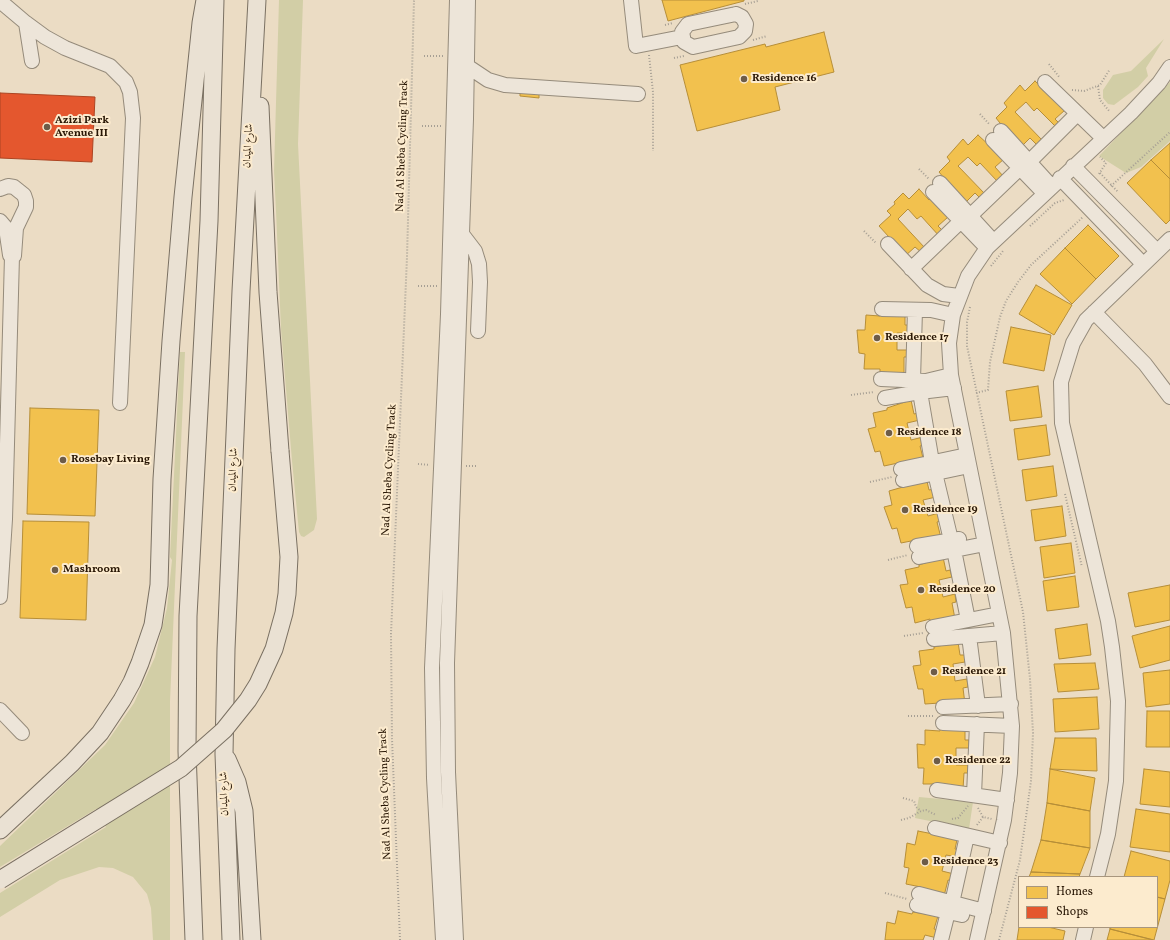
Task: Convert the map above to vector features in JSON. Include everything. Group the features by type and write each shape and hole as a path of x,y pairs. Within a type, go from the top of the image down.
{"main road":[{"path":"0,830 72,763 104,728 132,682 143,657 153,625 159,585 162,472 177,269 201,24 205,0"},
{"path":"194,940 187,751 188,631 209,229 215,0"},
{"name":"شارع الميدان","path":"231,940 224,754 228,588 257,0"},
{"path":"0,880 181,768 224,730 248,700 274,649 283,619 287,594 289,556 268,292 261,116 254,53"},
{"path":"224,754 237,782 244,811 252,940"},
{"path":"188,940 192,900"}],"street":[{"path":"443,940 434,778 432,668 448,314 457,0"},
{"path":"456,940 448,772 447,663 462,234 468,0"},
{"path":"631,0 642,45 682,37"},
{"path":"0,1 26,23 60,45 110,66 126,82 130,92 133,118 120,403"},
{"path":"26,23 32,60"},
{"path":"467,66 473,68 483,77 498,84 638,94"},
{"path":"977,940 1000,843 1008,800 1012,726 1003,633 952,382 950,343 953,314 968,276 990,245 1148,95 1170,67"},
{"path":"1045,82 1102,138"},
{"path":"911,269 1025,165 1077,114"},
{"path":"997,135 1025,165 1104,224 1143,264"},
{"path":"1073,166 1157,251"},
{"path":"0,189 8,186 14,187 24,195 26,201 26,207 16,228 14,254 12,256 4,377 0,597"},
{"path":"937,187 990,245"},
{"path":"1104,224 1117,211"},
{"path":"0,221 8,233 10,255 12,256"},
{"path":"462,234 475,251 479,264 480,282 478,331"},
{"path":"1097,876 1108,834 1116,781 1118,728 1116,681 1108,621 1062,423 1060,396 1061,382 1068,356 1079,331 1094,312 1170,239"},
{"path":"888,244 932,289 948,295 959,296"},
{"path":"882,309 915,310 953,314"},
{"path":"915,310 917,386 968,620"},
{"path":"1094,312 1145,364 1170,397"},
{"path":"881,379 917,386"},
{"path":"885,398 932,380 952,382"},
{"path":"902,474 968,460"},
{"path":"918,552 984,539"},
{"path":"999,614 968,620 933,633 969,636 1003,633"},
{"path":"969,636 978,706"},
{"path":"943,708 1011,704"},
{"path":"0,710 22,733"},
{"path":"943,723 1012,726"},
{"path":"975,802 977,724"},
{"path":"937,790 975,802 1008,800"},
{"path":"937,822 967,836 1000,843"},
{"path":"941,940 967,836"},
{"path":"918,900 983,915"},
{"path":"1083,940 1086,928"}],"path":[{"name":"Nad Al Sheba Cycling Track","path":"400,940 392,739 391,634 407,258 414,0"},
{"path":"642,45 653,92 653,151"},
{"path":"424,56 455,56"},
{"path":"1049,64 1061,80"},
{"path":"1067,87 1080,92 1098,86 1104,80 1110,68"},
{"path":"1098,86 1100,100 1110,112"},
{"path":"422,126 454,126"},
{"path":"1111,186 1170,132"},
{"path":"1095,177 1100,173 1106,163 1099,156"},
{"path":"1100,173 1122,196"},
{"path":"1028,228 1058,201 1068,200"},
{"path":"976,393 988,390 990,362 1000,317 1006,301 1031,265 1085,215"},
{"path":"989,268 1006,248"},
{"path":"418,286 439,286"},
{"path":"466,466 477,466"},
{"path":"903,798 914,801 916,807 921,811"},
{"path":"946,818 958,818 968,806 975,802 984,817 1004,820"},
{"path":"901,820 926,810 937,822"}],"shaded area":[{"path":"279,0 303,0 298,144 317,519 314,530 304,537 301,536 299,532 281,329 274,171"},
{"path":"1164,39 1146,68 1148,76 1138,87 1114,105 1108,104 1103,98 1103,90 1113,75 1131,71"},
{"path":"1170,82 1170,141 1141,167 1126,173 1099,156"},
{"path":"180,352 185,352 170,701 170,940 153,940 151,908 147,894 133,877 113,868 99,867 60,880 0,917 0,893 106,827 96,809 0,867 0,846 105,745 134,703 155,657 167,608 172,560 170,557"},
{"path":"919,797 973,802 969,829 915,818"}],"building: Homes":[{"path":"662,0 744,0 744,1 668,21"},
{"name":"Residence 16","path":"824,32 834,72 775,87 780,110 697,131 680,65 765,44 766,47"},
{"path":"1035,81 1065,110 1055,119 1060,124 1056,127 1037,108 1034,111 1026,102 1015,112 1042,140 1037,145 1030,138 1020,148 996,118 1007,107 1004,103 1020,85 1025,91"},
{"path":"520,89 539,90 539,98 520,96"},
{"path":"978,135 1004,159 995,167 1004,177 998,182 980,163 977,166 968,157 958,166 985,194 980,198 975,193 965,203 939,172 950,161 947,157 963,139 968,145"},
{"path":"1170,143 1170,179 1151,160"},
{"path":"1151,160 1170,179 1170,220 1166,224 1127,183"},
{"path":"919,189 929,200 931,198 948,217 938,226 944,232 940,237 921,216 917,219 908,209 898,219 925,248 921,252 915,247 904,257 887,239 889,237 879,226 891,215 887,211 895,204 894,202 903,193 909,199"},
{"path":"1088,225 1119,256 1096,279 1065,248"},
{"path":"1065,248 1096,279 1072,304 1040,274"},
{"path":"1036,285 1072,305 1054,335 1019,314"},
{"name":"Residence 17","path":"905,311 905,325 910,325 910,333 897,333 897,350 909,350 909,357 904,357 904,374 880,372 880,369 864,369 865,354 859,353 857,330 865,330 866,315 880,316 880,313"},
{"path":"1011,327 1051,335 1044,371 1003,363"},
{"path":"1038,386 1042,417 1010,421 1006,391"},
{"name":"Residence 18","path":"911,400 914,414 918,413 920,420 907,423 911,440 923,437 925,445 920,446 924,462 898,463 884,466 880,451 875,452 868,429 876,427 873,413 887,410 887,408"},
{"name":"Rosebay Living","path":"30,408 99,410 95,516 27,514"},
{"path":"1046,425 1050,455 1018,460 1014,429"},
{"path":"1053,466 1057,496 1026,501 1022,470"},
{"name":"Residence 19","path":"926,477 929,490 934,489 936,497 923,500 928,516 939,513 941,521 937,522 941,538 901,543 897,528 892,529 884,507 892,505 889,491 903,487 902,485"},
{"path":"1062,506 1066,536 1035,541 1031,510"},
{"name":"Mashroom","path":"23,521 89,522 86,620 20,618"},
{"path":"1071,543 1075,573 1044,578 1040,547"},
{"name":"Residence 20","path":"943,557 946,571 950,570 952,577 939,580 943,597 955,594 956,602 952,603 955,619 930,622 930,619 915,623 912,607 906,608 900,585 908,584 905,570 919,567 919,565"},
{"path":"1075,576 1079,607 1047,611 1043,581"},
{"path":"1170,585 1170,620 1135,627 1128,593"},
{"path":"1087,624 1091,655 1059,659 1055,629"},
{"path":"1170,626 1170,660 1140,668 1132,636"},
{"name":"Residence 21","path":"958,642 960,655 965,655 965,662 953,664 955,681 967,679 968,687 963,688 965,704 925,704 923,689 918,689 913,666 921,665 919,651 934,649 934,647"},
{"path":"1095,663 1099,689 1058,692 1054,664"},
{"path":"1170,670 1170,704 1146,707 1143,673"},
{"path":"1097,697 1099,729 1055,732 1053,699"},
{"path":"1147,711 1170,711 1170,747 1146,747"},
{"name":"Residence 22","path":"965,726 965,740 969,740 969,748 956,748 956,765 968,765 968,773 964,773 963,789 939,784 923,784 924,768 918,768 917,744 925,745 925,730 940,731 940,728"},
{"path":"1055,738 1096,738 1097,771 1050,769"},
{"path":"1050,769 1095,778 1090,811 1047,803"},
{"path":"1144,769 1170,772 1170,807 1140,804"},
{"path":"1047,803 1090,811 1090,848 1041,840"},
{"path":"1136,809 1170,814 1170,852 1130,847"},
{"name":"Residence 23","path":"918,831 933,834 958,835 955,849 959,850 958,857 946,855 942,871 954,874 952,881 948,880 944,896 920,889 921,887 906,884 909,868 904,867 907,843 915,845"},
{"path":"1041,840 1090,848 1080,874 1031,872"},
{"path":"1131,851 1170,861 1170,880 1165,899 1158,897 1158,876 1124,876"},
{"path":"1031,872 1080,874 1079,876 1029,876"},
{"path":"1158,897 1165,899 1158,925"},
{"path":"898,911 912,914 913,912 938,916 934,929 939,930 937,938 925,935 923,940 885,940 887,922 895,924"},
{"path":"1019,928 1052,928 1065,931 1063,940 1017,940"},
{"path":"1110,928 1157,928 1154,940"},
{"path":"1110,929 1153,940 1107,940"}],"building: Shops":[{"name":"Azizi Park Avenue III","path":"0,93 95,97 92,162 0,158"}],"place":[{"name":"Residence 16","path":"744,79"},
{"name":"Azizi Park Avenue III","path":"47,127"},
{"name":"Residence 17","path":"877,338"},
{"name":"Residence 18","path":"889,433"},
{"name":"Rosebay Living","path":"63,460"},
{"name":"Residence 19","path":"905,510"},
{"name":"Mashroom","path":"55,570"},
{"name":"Residence 20","path":"921,590"},
{"name":"Residence 21","path":"934,672"},
{"name":"Residence 22","path":"937,761"},
{"name":"Residence 23","path":"925,862"}]}
